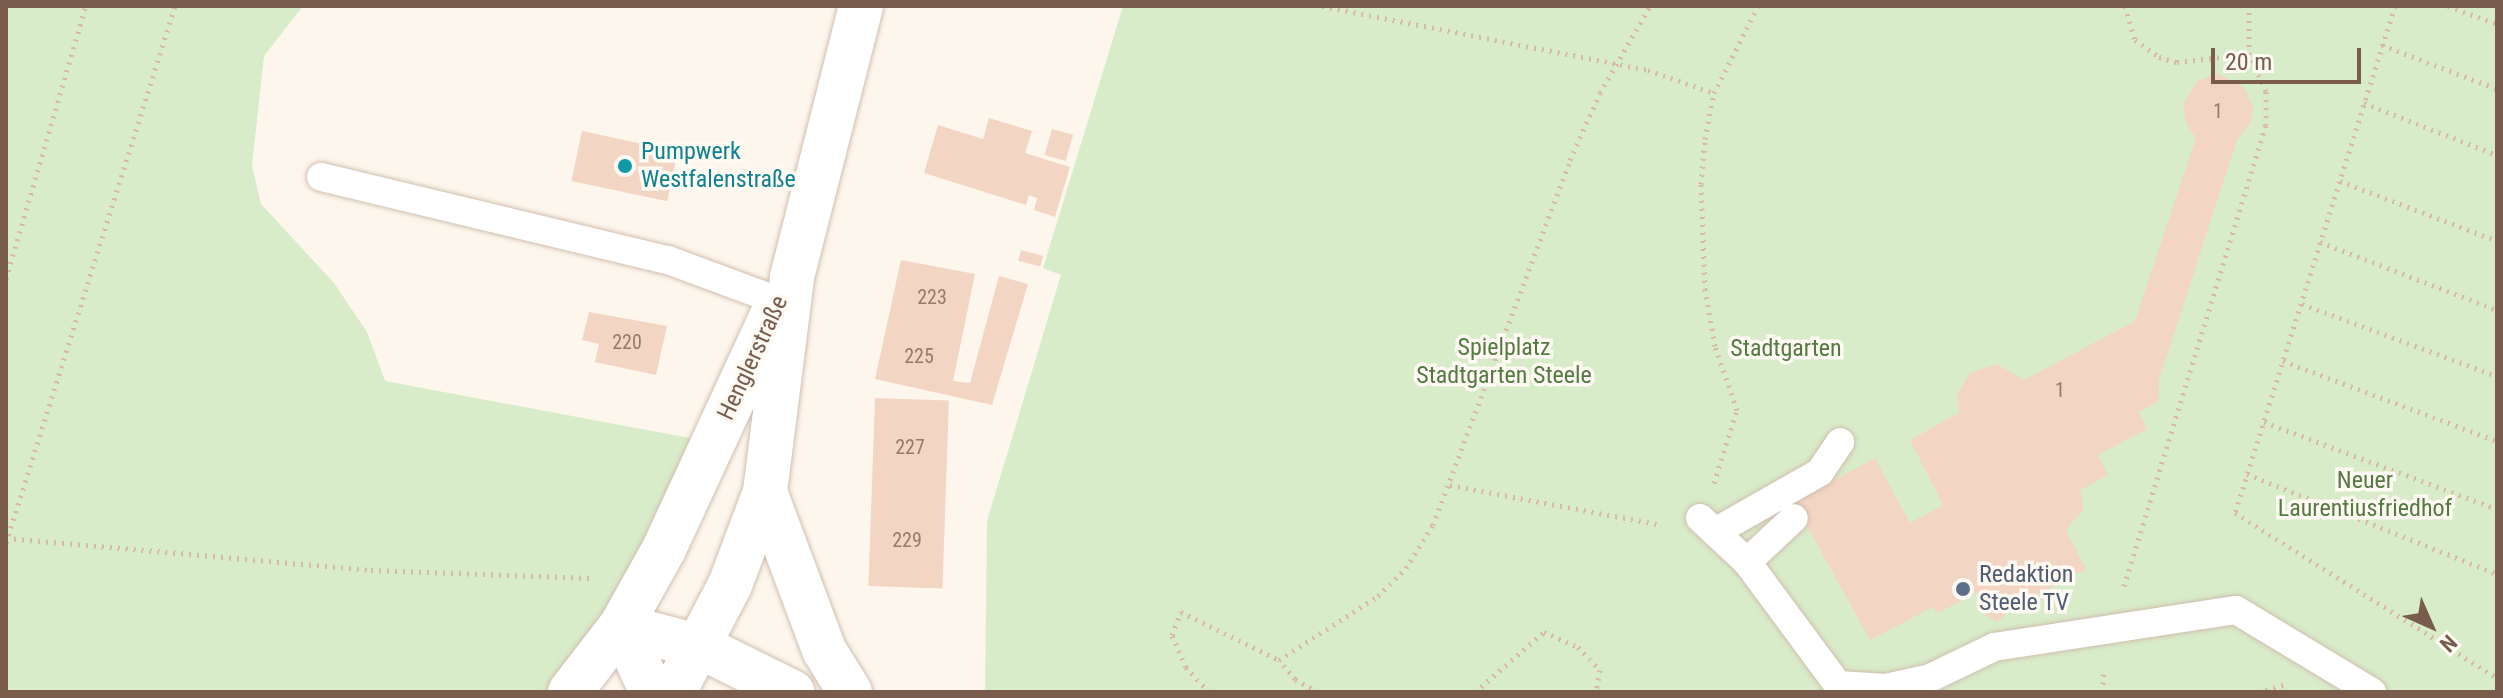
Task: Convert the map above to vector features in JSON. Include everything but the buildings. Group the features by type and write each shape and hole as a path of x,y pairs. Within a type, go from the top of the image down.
{"main road":[{"path":"785,289 861,6"},
{"name":"Henglerstraße","path":"674,692 701,647 765,492 785,289"},
{"name":"Henglerstraße","path":"570,692 621,626 675,529 785,289"},
{"path":"765,492 818,636 850,692"},
{"path":"621,626 701,647 792,692"},
{"path":"621,626 652,692"}],"lane":[{"path":"321,177 785,289"},
{"path":"1840,442 1820,472 1708,525 1747,562 1838,685 1886,688 1930,678 1994,647 2236,610 2372,692"},
{"path":"1747,562 1794,518"}],"path":[{"path":"6,279 86,6"},
{"path":"175,6 7,540 341,568 591,578"},
{"path":"1322,6 1648,70 1714,93"},
{"path":"1279,660 1340,625 1406,568 1433,525 1450,485 1493,357 1565,172 1617,65 1650,6"},
{"path":"1450,485 1676,527 1708,525 1735,430 1737,410 1715,346 1704,277 1701,184 1714,93 1758,6"},
{"path":"2125,6 2135,40 2159,57 2177,62 2249,54"},
{"path":"2113,629 2266,125 2266,91 2249,54 2249,6"},
{"path":"2395,6 2235,513 2497,678"},
{"path":"2448,6 2497,24"},
{"path":"2382,45 2497,89"},
{"path":"2364,103 2497,155"},
{"path":"2340,181 2497,241"},
{"path":"2320,242 2497,310"},
{"path":"2302,304 2497,376"},
{"path":"2283,361 2497,441"},
{"path":"2264,422 2497,509"},
{"path":"2247,474 2497,574"},
{"path":"1209,692 1186,667 1172,635 1181,612 1279,660 1295,679 1318,692"},
{"path":"1475,692 1544,632 1578,647 1600,670 1596,692"}],"green space":[{"path":"6,6 303,6 264,56 252,166 261,204 334,283 367,332 385,381 711,442 564,692 6,692"},
{"name":"Stadtgarten","path":"1123,6 2497,6 2497,692 985,692 987,521 1061,275 1043,268"}],"place":[{"name":"Pumpwerk Westfalenstraße","path":"625,166"},
{"name":"Redaktion Steele TV","path":"1963,589"}],"park label":[{"name":"Spielplatz Stadtgarten Steele","path":"1504,362"},
{"name":"Neuer Laurentiusfriedhof","path":"2365,495"}]}
